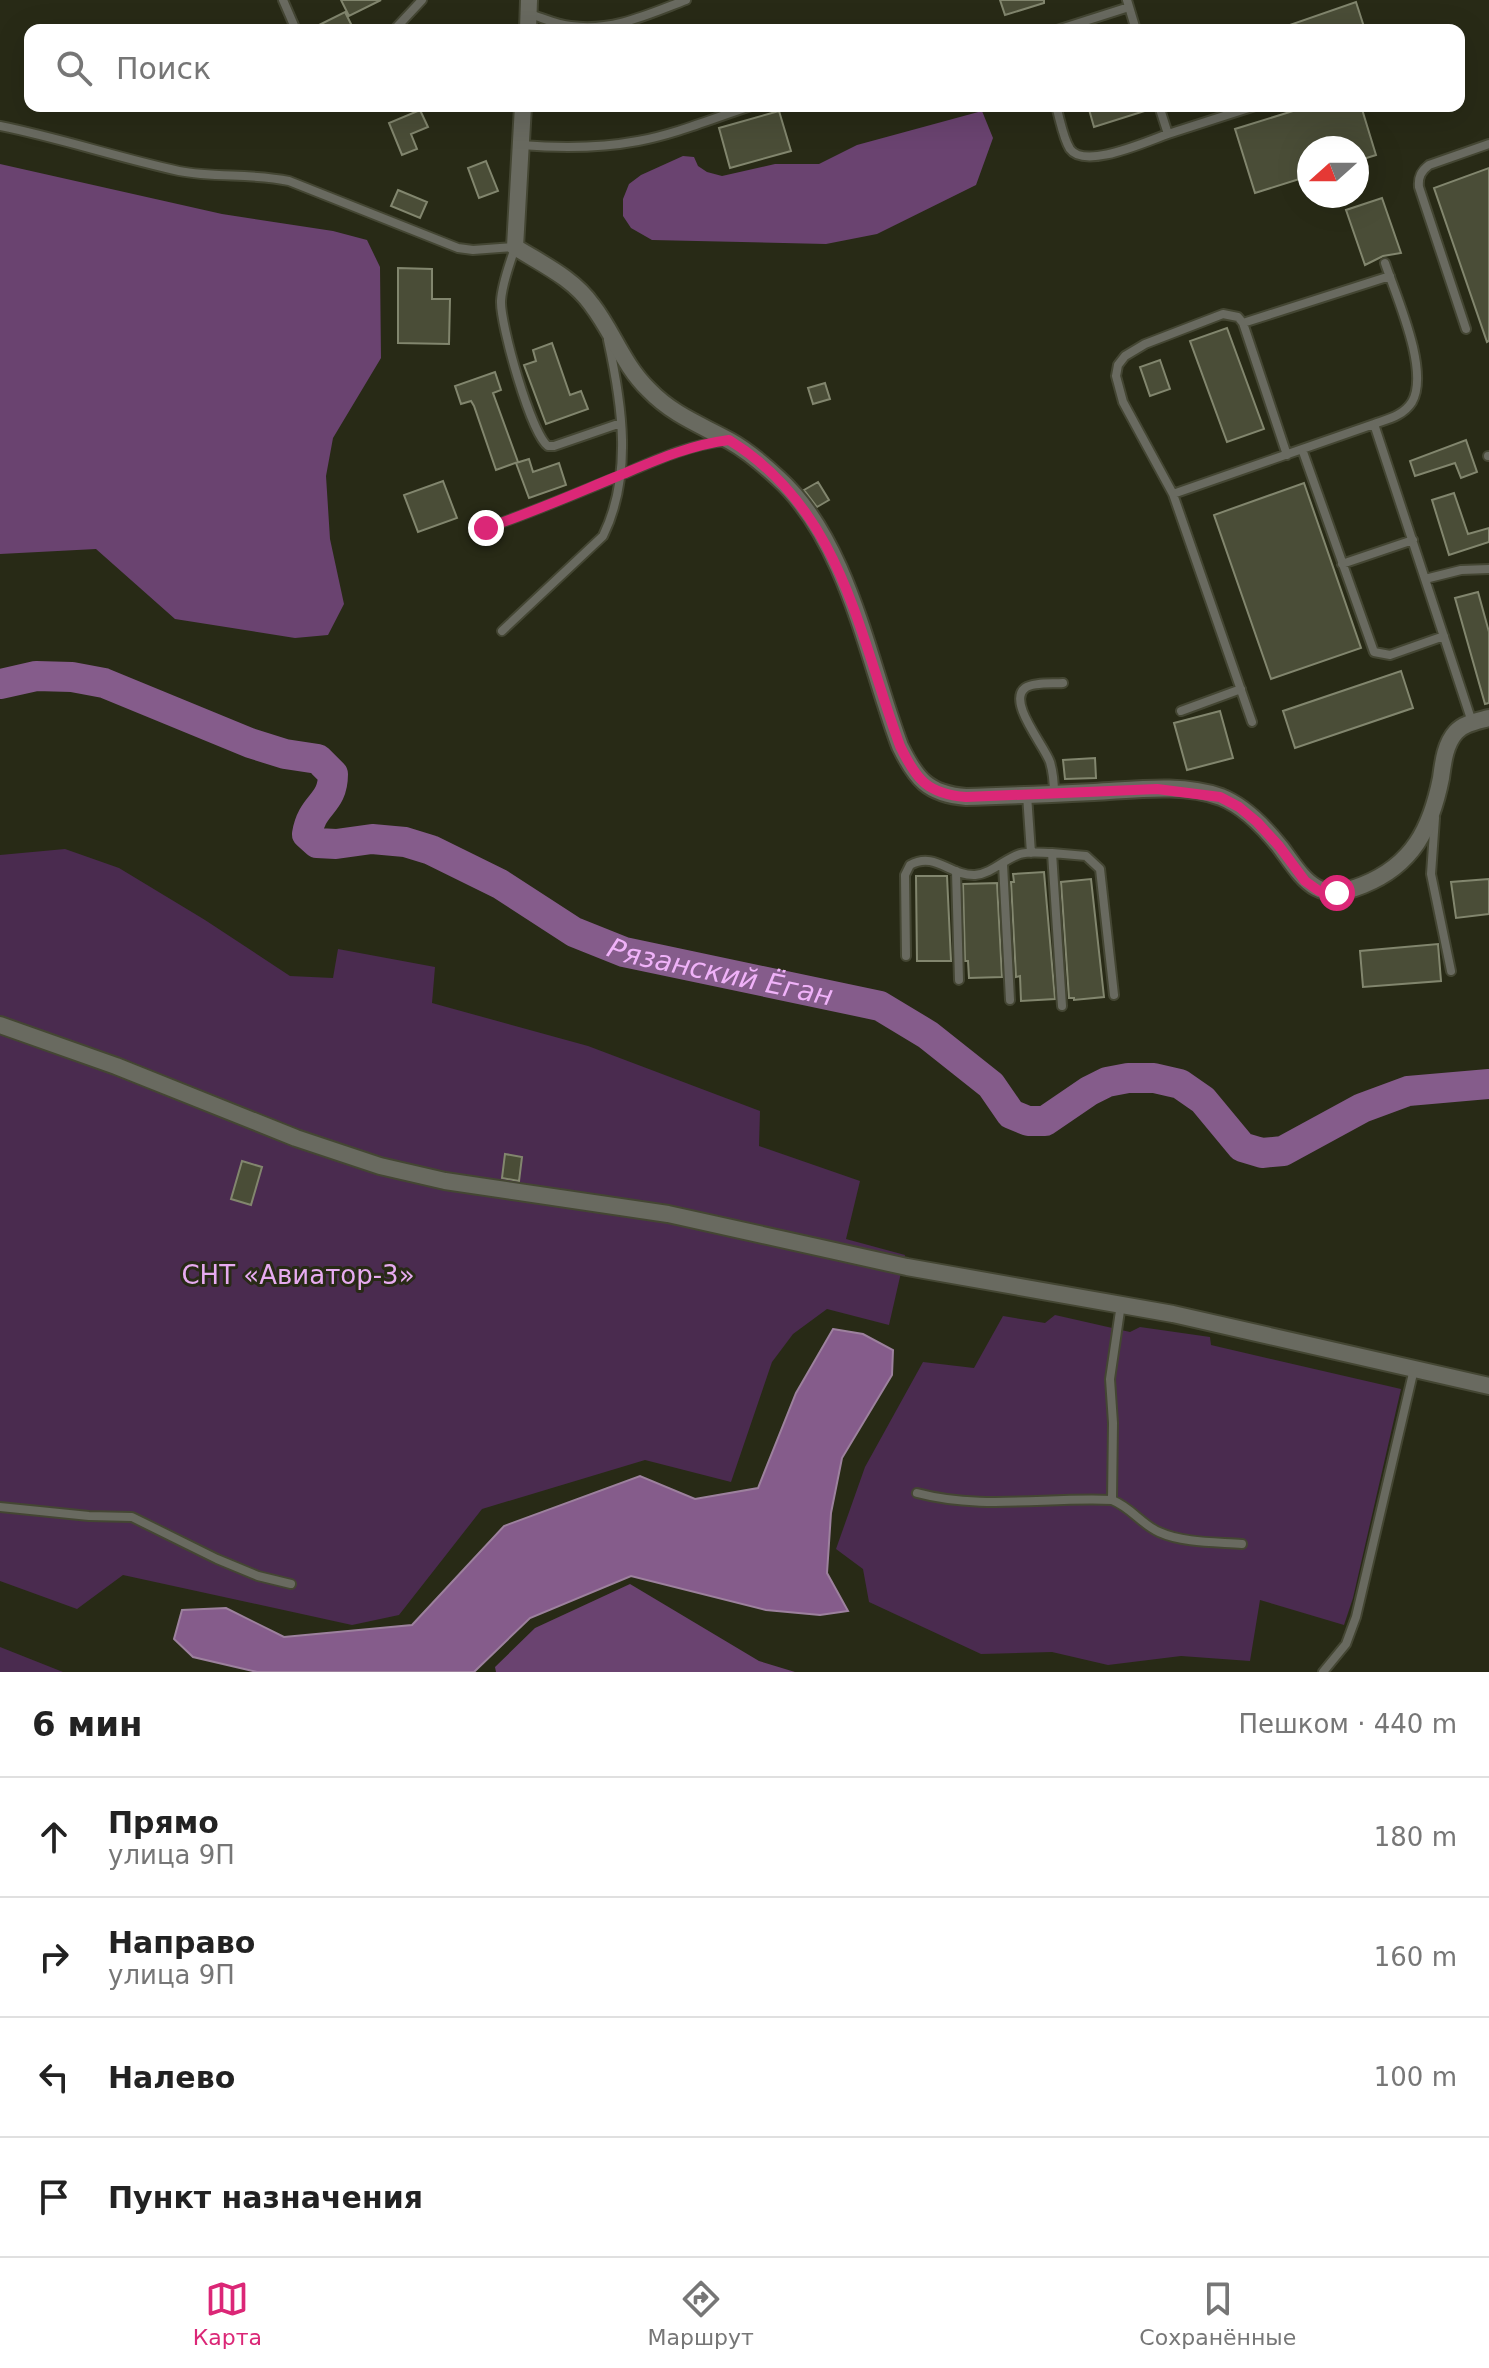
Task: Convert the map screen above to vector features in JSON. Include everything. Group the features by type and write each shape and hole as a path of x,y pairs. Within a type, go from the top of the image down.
{"street":[{"path":"523,112 515,247 561,275 592,303 622,356 647,389 670,410 729,440 781,480 822,537 851,595 900,746 910,768 923,784 952,796 1157,789 1220,797 1257,822 1305,881 1319,891 1337,893 1362,886 1403,862 1414,850 1437,795 1449,743 1456,732 1481,720"},
{"path":"0,1025 116,1066 296,1138 380,1166 445,1181 668,1214 907,1267 1121,1304 1489,1386"}],"lane":[{"path":"283,0 293,24"},
{"path":"400,24 422,0"},
{"path":"618,24 686,0"},
{"path":"1073,24 1128,4 1134,24"},
{"path":"528,14 561,24"},
{"path":"521,145 551,147 629,143 733,112"},
{"path":"1058,112 1069,148 1077,156 1095,158 1236,112"},
{"path":"1161,112 1168,134"},
{"path":"0,126 179,171 289,181 458,248 515,247 501,297 501,311 539,437 548,446 554,446 621,423"},
{"path":"1466,329 1418,178 1429,165 1489,144"},
{"path":"1173,494 1374,424 1405,410 1416,391 1418,380 1414,352 1385,263"},
{"path":"1243,323 1390,276"},
{"path":"1252,722 1173,494 1123,402 1116,376 1118,365 1125,356 1145,344 1223,314 1238,317 1243,323 1287,455"},
{"path":"502,631 603,536 610,522 623,474 614,365 604,323"},
{"path":"1374,424 1444,636 1481,720"},
{"path":"486,528 698,445 729,440"},
{"path":"1302,449 1374,652 1390,655 1444,636"},
{"path":"1342,564 1413,540"},
{"path":"1425,579 1461,570 1489,569"},
{"path":"1054,794 1051,765 1025,718 1020,698 1022,690 1028,685 1063,683"},
{"path":"1181,711 1241,689"},
{"path":"1027,795 1031,853"},
{"path":"1437,795 1431,874 1451,971"},
{"path":"1052,853 1062,1006"},
{"path":"906,956 907,869 913,862 939,862 956,871 977,875 1019,855 1052,853 1086,856 1100,869 1114,995"},
{"path":"1003,864 1010,1000"},
{"path":"956,871 959,980"},
{"path":"1112,1500 1110,1379 1121,1304"},
{"path":"1323,1672 1346,1644 1356,1617 1414,1368"},
{"path":"917,1493 937,1499 1010,1502 1112,1500 1126,1505 1160,1533 1242,1544"},
{"path":"0,1507 132,1517 217,1559 258,1576 291,1584"}],"green space":[{"name":"СНТ «Авиатор-3»","path":"65,849 119,868 290,976 333,978 338,949 435,967 432,1003 588,1046 760,1111 759,1146 860,1181 846,1239 905,1255 889,1325 827,1309 793,1334 772,1362 731,1482 645,1460 482,1509 399,1615 352,1625 123,1575 77,1609 0,1581 0,855"},
{"path":"1055,1315 1130,1332 1140,1327 1210,1337 1211,1345 1401,1389 1353,1598 1344,1625 1260,1600 1250,1661 1181,1656 1108,1665 1052,1652 981,1654 869,1602 863,1569 836,1549 865,1467 923,1362 974,1368 1003,1316 1045,1323"},
{"path":"0,1647 63,1672 0,1672"}],"shaded area":[{"path":"978,112 982,112 993,138 976,185 877,234 826,244 652,240 631,228 623,216 623,199 629,184 641,175 683,156 694,157 698,166 722,176 775,164 819,164 857,145"},
{"path":"0,164 222,214 333,231 367,240 380,267 381,358 333,438 326,476 330,539 344,604 328,635 295,638 175,619 96,549 0,554"},
{"path":"833,1329 863,1334 893,1350 892,1375 842,1458 831,1513 827,1573 848,1611 820,1615 766,1610 631,1576 530,1618 474,1672 257,1672 193,1657 174,1639 182,1610 226,1608 284,1637 412,1625 504,1526 640,1476 695,1499 758,1488 796,1393"},
{"path":"630,1584 759,1661 795,1672 496,1672 495,1667 535,1628"}],"building":[{"path":"341,0 381,0 349,16"},
{"path":"1000,0 1044,0 1044,3 1005,15"},
{"path":"1356,2 1363,24 1293,24"},
{"path":"345,12 351,24 321,24"},
{"path":"421,112 428,127 411,134 417,149 402,155 389,123"},
{"path":"779,112 791,151 730,168 719,128"},
{"path":"1090,112 1142,112 1094,127"},
{"path":"1290,112 1363,112 1376,155 1369,157 1369,136 1297,136 1297,180 1255,193 1235,129"},
{"path":"486,161 498,191 479,198 468,168"},
{"path":"1489,168 1489,341 1487,342 1434,188"},
{"path":"398,190 427,202 420,218 391,206"},
{"path":"1382,198 1401,253 1383,256 1365,265 1346,210 1369,208 1369,202"},
{"path":"398,268 432,269 432,299 450,299 449,344 398,343"},
{"path":"1227,328 1264,429 1227,442 1190,341"},
{"path":"552,343 570,395 581,391 588,409 546,424 524,365 536,361 533,350"},
{"path":"1160,360 1170,389 1150,396 1140,367"},
{"path":"495,372 501,390 493,393 518,462 496,470 474,406 471,401 461,404 455,386"},
{"path":"825,383 830,399 813,404 808,388"},
{"path":"1466,440 1477,472 1461,478 1455,463 1415,476 1410,461"},
{"path":"529,459 533,472 559,463 566,485 529,498 516,463"},
{"path":"443,481 457,518 418,532 404,495"},
{"path":"818,482 829,500 817,507 804,490"},
{"path":"1304,483 1361,648 1271,679 1214,515"},
{"path":"1454,493 1468,534 1489,528 1489,542 1449,555 1432,500"},
{"path":"1478,592 1489,632 1489,703 1485,704 1455,598"},
{"path":"1401,671 1413,708 1295,748 1283,711"},
{"path":"1220,711 1233,758 1187,770 1174,723"},
{"path":"1095,758 1096,778 1065,779 1063,760"},
{"path":"1044,872 1055,999 1021,1001 1020,976 1016,977 1011,882 1014,882 1013,874"},
{"path":"916,876 947,876 951,961 917,961"},
{"path":"1091,879 1104,997 1074,1000 1069,998 1061,882"},
{"path":"1489,879 1489,914 1456,918 1451,882"},
{"path":"997,883 1002,977 969,978 968,961 965,961 963,884"},
{"path":"1438,944 1441,981 1363,987 1360,951"},
{"path":"505,1154 522,1157 519,1181 502,1178"},
{"path":"242,1161 262,1167 251,1205 231,1199"}],"waterway":[{"name":"Рязанский Ёган","path":"0,684 36,676 72,677 104,683 250,743 285,754 318,759 333,774 330,792 313,816 307,834 317,843 372,839 405,842 431,850 500,884 574,932 624,952 880,1006 928,1035 991,1085 1011,1114 1028,1121 1045,1121 1107,1082 1154,1078 1180,1084 1203,1100 1242,1147 1262,1153 1283,1151 1362,1108 1408,1091 1489,1084"}],"route":[{"path":"486,528 667,455 698,445 729,440 781,480 822,537 851,595 900,746 910,768 923,784 937,792 966,797 1157,789 1220,797 1257,822 1305,881 1319,891 1337,893"}]}
